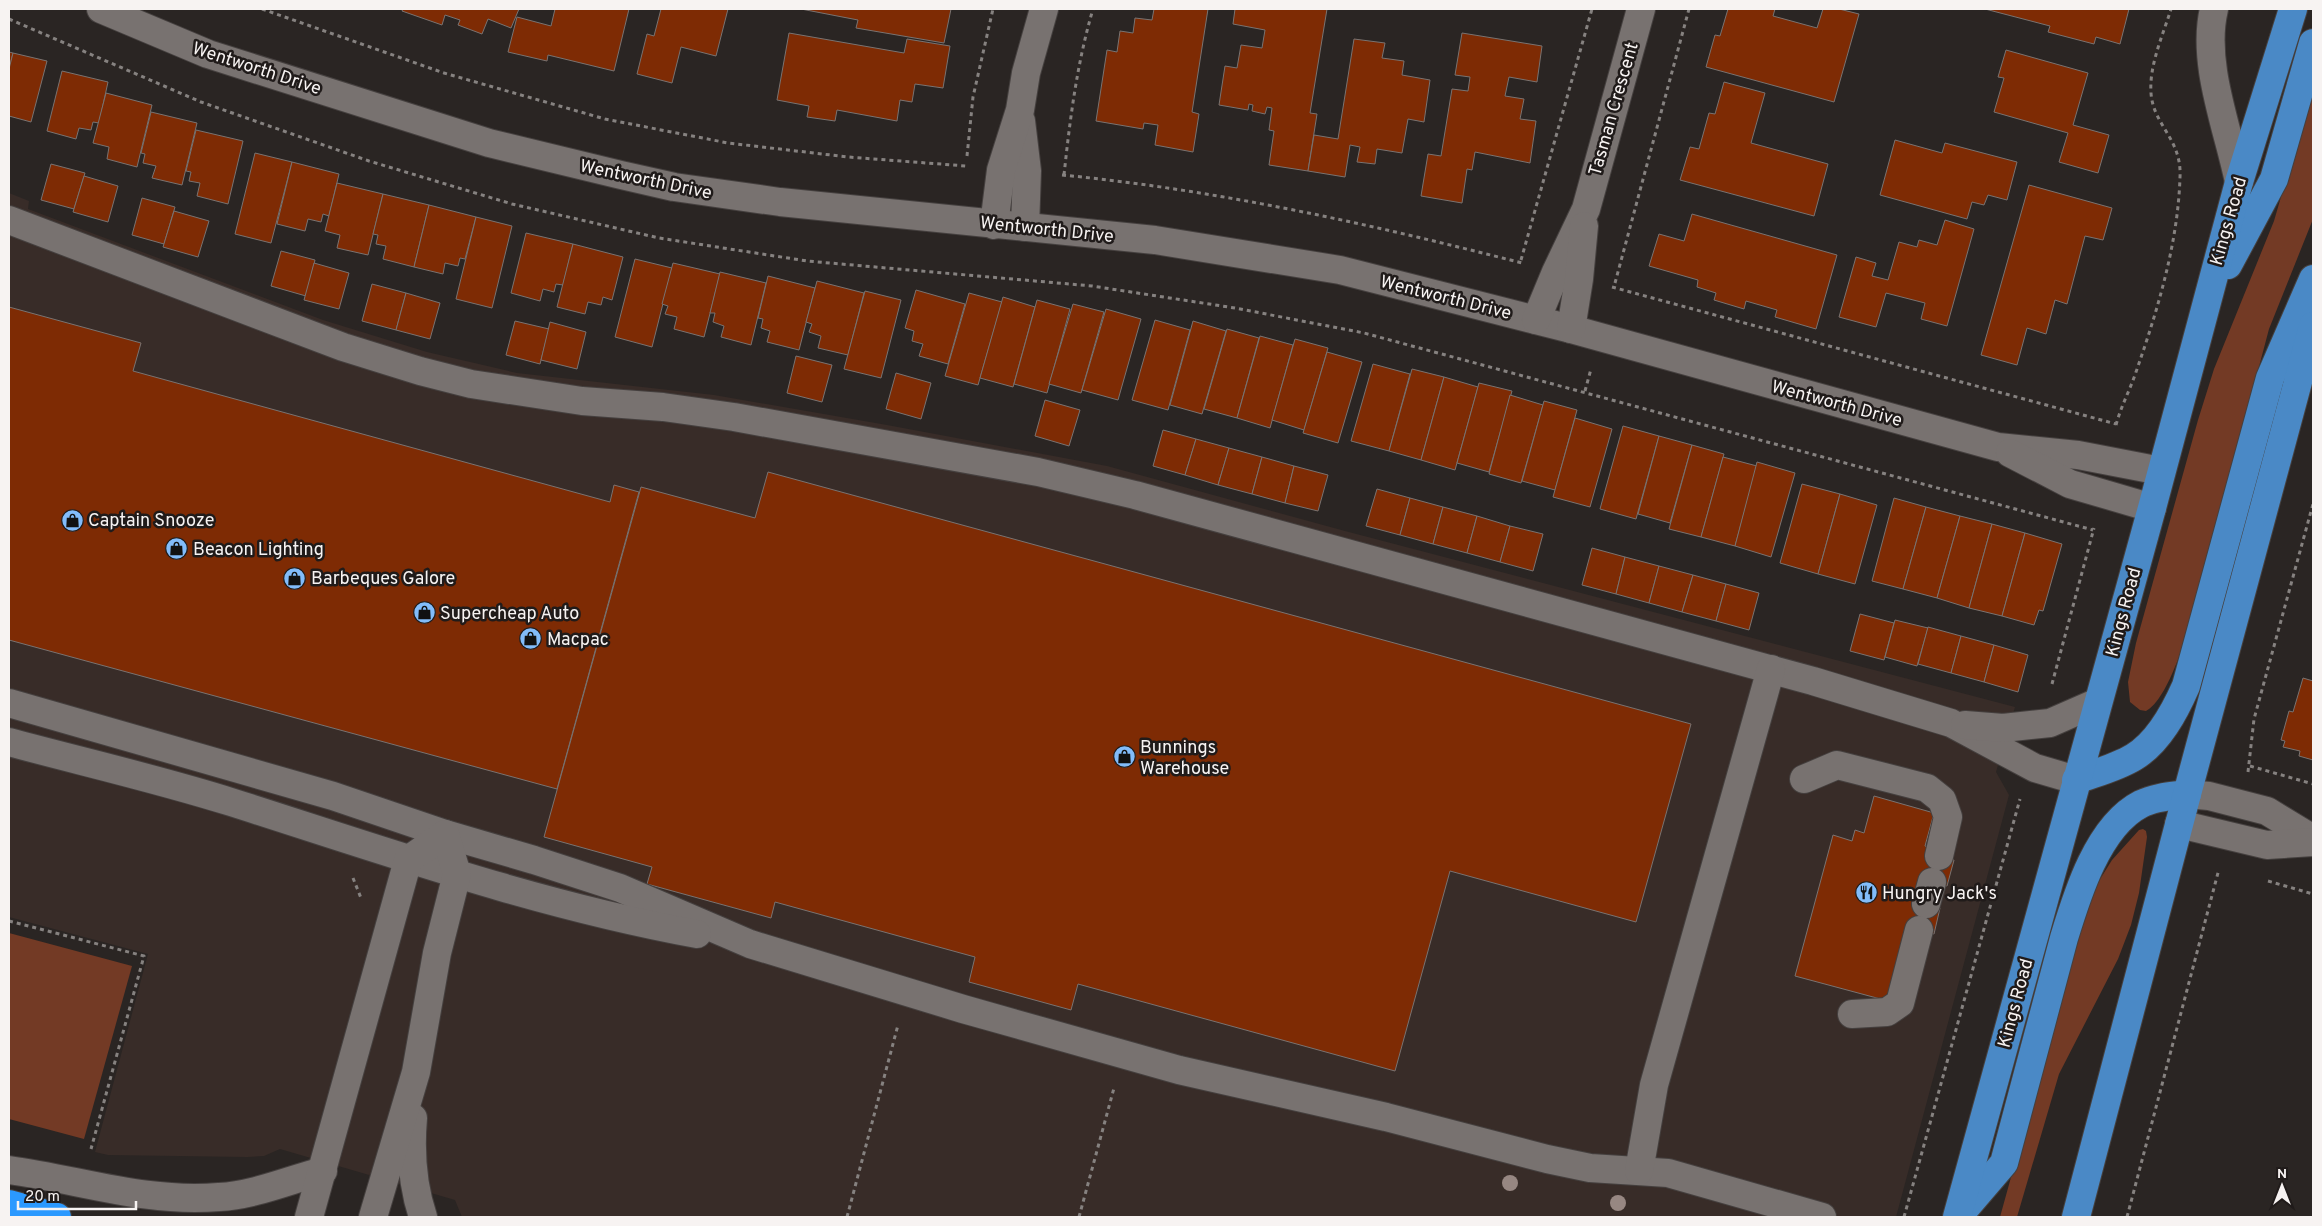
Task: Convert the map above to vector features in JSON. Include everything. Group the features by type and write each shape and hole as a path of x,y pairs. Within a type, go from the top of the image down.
{"highway":[{"path":"9,1204 57,1217"}],"main road":[{"name":"Kings Road","path":"1958,1217 2239,182 2293,9"},
{"path":"2204,311 2274,179 2313,43"},
{"path":"2076,780 2135,757 2174,714 2186,686 2270,378 2313,279"},
{"path":"2076,1217 2313,326"},
{"path":"1958,1217 2004,1163 2074,904 2097,853 2127,814 2142,804 2187,794"}],"street":[{"name":"Wentworth Drive","path":"101,9 208,54 489,143 674,187 727,196 994,225 1155,240 1340,270 1571,329 1998,447 2078,455 2161,471"},
{"path":"994,225 1001,170 1020,110 1026,72 1044,9"},
{"name":"Tasman Crescent","path":"1536,320 1586,209 1641,9"},
{"path":"2214,9 2209,46 2239,182"},
{"path":"1020,110 1026,172 1026,228"},
{"name":"Tasman Crescent","path":"1571,329 1580,279 1586,209"},
{"path":"9,220 343,347 420,371 471,384 527,394 582,401 663,407 734,417 1038,472 1135,495 1771,670 1951,724 2029,765 2076,780"},
{"name":"Wentworth Drive","path":"1998,447 2070,484 2152,508"},
{"path":"1639,1171 1654,1085 1771,670"},
{"path":"1951,724 2003,728 2041,724 2070,716 2098,702"},
{"path":"9,703 323,794 620,888 750,944 963,1009 1188,1072 1386,1117 1547,1159 1590,1168 1668,1173 1822,1217"},
{"path":"9,742 195,791 457,874 648,925 750,944"},
{"path":"1804,780 1836,765 1927,788 1942,800 1948,817 1932,881"},
{"path":"2187,794 2209,796 2267,811 2313,841"},
{"path":"2179,824 2267,844 2313,841"},
{"path":"309,1217 408,860 445,834"},
{"path":"422,1217 416,1196 410,1150 416,1072 437,953 457,874 445,834"},
{"path":"1852,1014 1887,1012 1900,1003 1919,930"},
{"path":"373,1217 416,1072"},
{"path":"9,1170 117,1192 174,1198 221,1197 268,1188 323,1171"}],"path":[{"path":"966,166 973,97 994,9"},
{"path":"1064,175 1072,105 1083,41 1093,9"},
{"path":"1520,263 1592,9"},
{"path":"1585,392 1689,9"},
{"path":"2110,461 2118,416 2136,373 2168,266 2176,225 2180,163 2178,151 2159,120 2150,93 2154,65 2171,9"},
{"path":"9,19 201,102 369,161 512,204 659,238 807,261 1092,286 1235,308 1364,333 2093,530"},
{"path":"2041,724 2103,494"},
{"path":"1904,1217 2029,765"},
{"path":"2250,766 2313,784"},
{"path":"351,874 361,899 361,908"},
{"path":"9,921 144,956 89,1156"},
{"path":"847,1217 899,1023 908,1026"},
{"path":"1078,1217 1116,1081"}],"shaded area":[{"path":"2313,86 2313,219 2269,329 2195,608 2182,648 2170,680 2162,693 2146,711 2140,710 2130,702 2128,682 2136,643 2214,369 2274,221"},
{"path":"9,193 29,201 28,209 323,320 427,352 517,373 714,395 1107,466 1345,531 2015,707 1996,772 2009,795 1896,1217 462,1217 455,1200 280,1149 264,1156 247,1157 108,1155 95,1152 148,954 9,917"},
{"path":"2143,829 2146,831 2147,837 2139,893 2131,925 2118,959 2059,1074 2017,1217 2000,1217 2080,928 2097,884 2112,860 2139,830"},
{"path":"9,933 132,966 84,1139 9,1119"}],"building":[{"path":"403,9 519,9 511,28 488,19 482,34 458,25 460,20 445,15 442,25 402,11"},
{"path":"555,9 629,9 614,71 548,55 547,61 508,52 517,17 551,26"},
{"path":"661,9 728,9 716,56 681,47 672,83 637,74 647,34 654,36"},
{"path":"801,9 951,9 944,43 856,28 858,20"},
{"path":"1154,9 1208,9 1192,112 1199,114 1193,152 1155,145 1158,125 1144,123 1143,129 1096,121 1107,50 1117,52 1120,31 1133,33 1135,18 1152,20"},
{"path":"1235,9 1327,9 1310,113 1317,114 1308,171 1269,165 1274,131 1269,130 1272,108 1267,107 1265,114 1252,111 1253,105 1249,104 1248,110 1219,105 1225,66 1237,68 1241,45 1262,48 1265,30 1233,24"},
{"path":"1728,9 1775,9 1773,16 1817,28 1823,9 1839,9 1859,14 1834,102 1706,67 1715,35 1720,36"},
{"path":"1985,9 2129,9 2120,44 2096,37 2094,44 2048,32 2050,26"},
{"path":"789,33 904,53 907,39 950,46 943,88 915,84 912,102 900,100 897,121 837,110 835,121 807,117 809,106 777,100"},
{"path":"1462,33 1542,46 1537,82 1509,77 1505,96 1524,99 1520,119 1536,121 1530,163 1475,152 1472,170 1467,169 1462,203 1421,196 1428,154 1441,156 1452,89 1468,91 1470,77 1455,75"},
{"path":"1354,39 1385,43 1382,58 1404,61 1402,75 1430,80 1424,122 1408,119 1402,153 1377,149 1375,164 1357,162 1360,147 1350,145 1345,177 1308,171 1314,135 1338,139"},
{"path":"2006,50 2088,73 2073,125 2109,135 2098,173 2059,162 2068,133 1994,112 2004,78 1998,77"},
{"path":"9,52 13,53 9,69"},
{"path":"13,53 47,61 31,122 9,116 9,69"},
{"path":"62,71 108,82 99,123 93,122 91,130 79,128 76,139 47,131"},
{"path":"1724,82 1765,93 1751,143 1828,164 1814,216 1680,180 1690,147 1699,149 1709,113 1715,114"},
{"path":"106,93 152,105 137,167 107,159 109,147 93,143"},
{"path":"151,112 197,123 182,185 152,178 156,166 143,163 145,154 141,153"},
{"path":"196,130 243,141 228,204 197,196 200,183 189,181 191,172 186,171"},
{"path":"1895,140 1942,153 1945,143 2017,162 2007,200 1988,195 1984,205 1972,202 1967,219 1880,195"},
{"path":"255,153 292,162 271,243 235,234"},
{"path":"292,162 339,174 329,216 323,214 321,222 308,219 305,231 277,224"},
{"path":"51,164 85,173 74,209 41,200"},
{"path":"84,176 118,186 108,222 73,212"},
{"path":"337,183 383,194 368,255 337,248 340,235 325,231"},
{"path":"2029,185 2112,208 2103,240 2085,236 2067,304 2055,300 2046,334 2027,328 2017,365 1981,355"},
{"path":"383,194 429,205 414,267 383,259 386,246 376,244 378,235 373,234"},
{"path":"142,198 175,207 164,244 132,235"},
{"path":"429,205 476,217 465,259 460,258 458,266 445,263 443,274 414,267"},
{"path":"174,211 209,221 198,257 163,247"},
{"path":"1692,214 1837,255 1816,329 1775,317 1777,310 1746,301 1744,309 1714,300 1716,293 1697,287 1698,280 1649,266 1659,234 1684,241"},
{"path":"476,217 512,226 492,308 456,299"},
{"path":"1945,220 1974,229 1947,326 1921,319 1925,303 1886,293 1876,327 1839,317 1856,257 1876,263 1872,276 1888,280 1899,242 1917,247 1919,240 1937,245"},
{"path":"526,233 573,244 563,285 556,284 554,292 543,289 540,301 511,293"},
{"path":"573,244 623,257 612,300 603,297 601,305 588,302 585,314 557,307"},
{"path":"281,251 315,260 306,296 271,286"},
{"path":"635,259 672,268 652,347 615,337"},
{"path":"314,263 349,273 339,309 304,300"},
{"path":"673,263 720,274 704,337 674,329 677,317 665,314 668,306 662,304"},
{"path":"720,272 766,283 751,345 721,337 724,326 713,322 715,313 710,313"},
{"path":"768,276 815,288 799,350 767,342 770,331 761,328 763,319 758,318"},
{"path":"817,281 864,293 848,355 818,348 821,336 809,332 812,324 806,322"},
{"path":"372,284 406,293 396,330 362,321"},
{"path":"916,290 965,304 948,364 919,356 923,344 912,341 914,331 905,328"},
{"path":"865,291 901,300 881,378 844,369"},
{"path":"406,293 440,303 430,339 396,330"},
{"path":"969,293 1002,302 978,385 945,376"},
{"path":"1003,297 1035,307 1013,387 980,378"},
{"path":"1037,300 1070,309 1047,393 1014,384"},
{"path":"1073,304 1104,312 1081,393 1049,384"},
{"path":"9,307 141,343 133,371 610,502 614,485 639,492 557,789 9,640"},
{"path":"1106,309 1141,319 1118,400 1082,390"},
{"path":"1155,320 1190,330 1168,410 1132,400"},
{"path":"515,321 549,329 540,364 506,355"},
{"path":"1193,321 1226,331 1202,414 1170,405"},
{"path":"550,322 586,332 577,369 541,360"},
{"path":"1227,329 1259,338 1237,418 1204,409"},
{"path":"1260,336 1293,345 1270,428 1237,418"},
{"path":"1295,339 1328,348 1304,430 1272,420"},
{"path":"1327,352 1362,362 1338,443 1303,433"},
{"path":"796,356 832,365 822,402 787,393"},
{"path":"1373,364 1410,374 1389,451 1351,441"},
{"path":"1412,369 1444,377 1421,460 1389,451"},
{"path":"896,373 931,383 921,419 886,409"},
{"path":"1444,377 1478,387 1455,470 1421,460"},
{"path":"1479,383 1512,391 1489,472 1457,463"},
{"path":"1510,395 1543,405 1521,483 1489,474"},
{"path":"1045,400 1080,410 1069,446 1035,436"},
{"path":"1544,401 1577,410 1555,490 1522,481"},
{"path":"1575,418 1612,429 1590,507 1553,497"},
{"path":"1623,426 1659,436 1636,519 1600,509"},
{"path":"1163,430 1196,439 1185,475 1153,466"},
{"path":"1659,436 1692,445 1670,523 1638,514"},
{"path":"1196,439 1229,448 1218,485 1185,475"},
{"path":"1692,445 1724,454 1701,537 1669,529"},
{"path":"1229,448 1262,457 1252,494 1218,485"},
{"path":"1262,457 1294,466 1285,503 1252,494"},
{"path":"1723,457 1757,466 1735,546 1701,537"},
{"path":"1757,462 1795,473 1771,557 1735,546"},
{"path":"1294,466 1328,475 1318,511 1285,503"},
{"name":"Bunnings Warehouse","path":"768,472 1691,724 1636,922 1450,871 1395,1071 1078,984 1071,1010 969,982 975,957 775,902 771,918 647,884 652,867 544,837 641,487 755,518"},
{"path":"1802,484 1840,494 1818,574 1780,563"},
{"path":"1377,489 1410,498 1400,535 1366,526"},
{"path":"1840,494 1877,505 1855,584 1818,574"},
{"path":"1410,498 1443,507 1433,544 1400,535"},
{"path":"1894,498 1926,507 1903,589 1872,581"},
{"path":"1443,507 1477,516 1467,553 1433,544"},
{"path":"1926,507 1960,516 1937,598 1903,589"},
{"path":"1477,516 1510,526 1500,562 1467,553"},
{"path":"1960,516 1992,524 1969,608 1937,598"},
{"path":"1992,524 2025,533 2002,616 1969,608"},
{"path":"1510,526 1543,534 1533,571 1500,562"},
{"path":"2025,533 2062,544 2043,611 2039,610 2034,625 2002,616"},
{"path":"1592,548 1625,557 1616,594 1582,585"},
{"path":"1625,557 1659,566 1649,603 1616,594"},
{"path":"1659,566 1693,575 1682,612 1649,603"},
{"path":"1693,575 1726,584 1716,621 1682,612"},
{"path":"1726,584 1759,593 1749,630 1716,621"},
{"path":"1860,614 1894,623 1884,660 1850,651"},
{"path":"1895,620 1928,628 1917,666 1885,657"},
{"path":"1928,627 1961,636 1951,673 1918,664"},
{"path":"1961,636 1994,645 1984,682 1951,673"},
{"path":"1994,645 2028,655 2018,692 1984,682"},
{"path":"2303,678 2313,681 2313,760 2299,756 2300,751 2283,747 2285,741 2281,740 2289,711 2293,712"},
{"name":"Hungry Jack's","path":"1874,796 1934,813 1925,846 1929,848 1928,854 1954,860 1947,886 1919,878 1913,901 1940,908 1934,934 1907,927 1888,1001 1795,976 1833,835 1852,841 1855,830 1864,833"}],"place":[{"name":"Captain Snooze","path":"72,520"},
{"name":"Beacon Lighting","path":"177,549"},
{"name":"Barbeques Galore","path":"295,578"},
{"name":"Supercheap Auto","path":"424,613"},
{"name":"Macpac","path":"531,639"},
{"name":"Bunnings Warehouse","path":"1124,757"},
{"name":"Hungry Jack's","path":"1866,893"}]}
